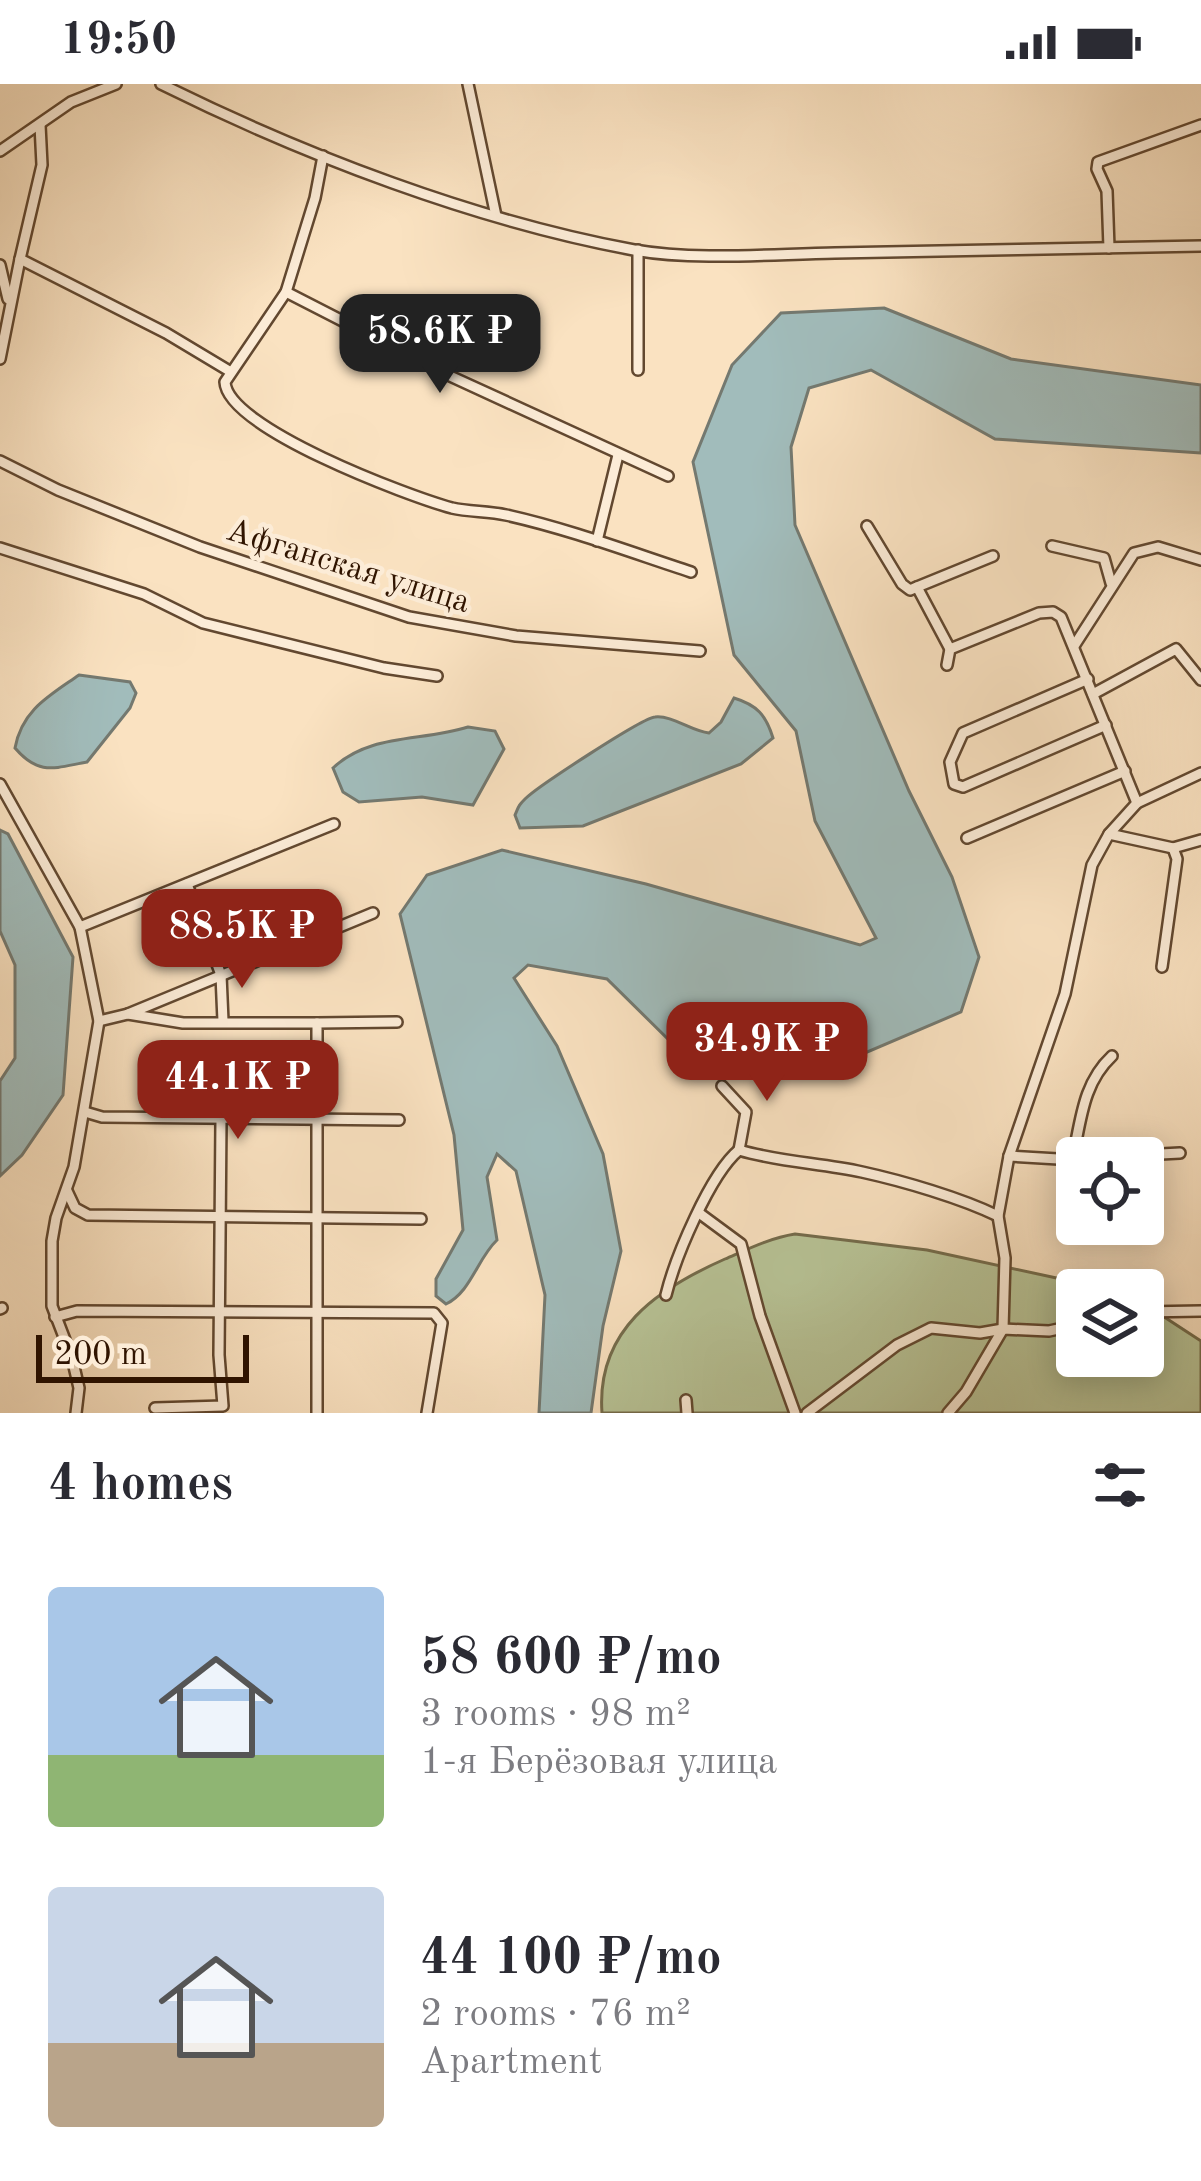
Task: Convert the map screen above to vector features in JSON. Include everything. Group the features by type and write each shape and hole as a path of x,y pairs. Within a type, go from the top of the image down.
{"street":[{"path":"0,151 71,102 116,84"},
{"path":"161,84 323,156 496,216 638,250 736,254 1201,246"},
{"path":"468,84 496,216"},
{"path":"0,359 43,165 40,125"},
{"path":"1108,248 1108,206 1098,162 1201,125"},
{"path":"323,156 286,292 228,377 226,395 240,409 328,460 436,503 506,515 691,572"},
{"path":"638,250 638,370"},
{"path":"20,259 166,333 228,377"},
{"path":"0,266 9,305"},
{"path":"286,292 450,376 668,476"},
{"path":"597,541 618,454"},
{"name":"Афганская улица","path":"0,461 58,490 200,547 409,617 516,637 700,651"},
{"path":"867,526 910,590 993,556"},
{"path":"1052,546 1104,558 1112,584"},
{"path":"1073,646 1134,553 1144,547 1179,551 1201,560"},
{"path":"0,548 144,593 203,623 384,668 436,676"},
{"path":"917,587 950,649 947,665"},
{"path":"950,649 1039,613 1061,617 1137,803"},
{"path":"1093,694 1176,649 1201,680"},
{"path":"1088,679 963,733 950,762 954,784 963,787 1106,725"},
{"path":"967,838 1125,771"},
{"path":"948,1413 1003,1329 1005,1258 998,1216 1009,1156 1065,994 1092,865 1108,834 1137,803 1201,773"},
{"path":"0,784 80,927 98,1021 85,1112 52,1241 51,1288 79,1388 76,1413"},
{"path":"80,927 334,824"},
{"path":"1108,834 1173,848 1201,840"},
{"path":"1162,967 1177,860 1173,848"},
{"path":"187,884 220,975 223,1021"},
{"path":"98,1021 128,1014 373,913"},
{"path":"128,1014 183,1023 398,1022"},
{"path":"317,1023 317,1413"},
{"path":"1081,1137 1088,1085 1093,1073 1112,1056"},
{"path":"666,1295 673,1264 725,1166 739,1150 746,1112 722,1086"},
{"path":"85,1112 102,1117 398,1120"},
{"path":"155,1408 223,1406 221,1120"},
{"path":"739,1150 771,1160 862,1172 973,1204 998,1216"},
{"path":"1164,1154 1180,1153"},
{"path":"1009,1156 1056,1159"},
{"path":"68,1191 75,1208 88,1215 421,1219"},
{"path":"699,1213 741,1244 794,1413"},
{"path":"56,1316 77,1311 434,1313 440,1317 427,1413"},
{"path":"1164,1312 1201,1311"},
{"path":"807,1413 914,1334 947,1327 980,1333 1056,1330"},
{"path":"686,1400 687,1413"}],"green space":[{"path":"795,1234 927,1250 1056,1278 1056,1377 1164,1377 1164,1317 1201,1341 1201,1413 602,1413 609,1358 636,1316 676,1284"}],"water":[{"path":"884,308 1011,359 1201,385 1201,453 995,439 871,370 809,388 791,447 795,525 909,791 952,877 979,957 961,1012 865,1053 674,1045 607,979 528,965 514,978 557,1046 603,1154 621,1251 603,1326 591,1413 539,1413 545,1295 516,1171 497,1154 487,1177 497,1240 455,1299 446,1304 436,1296 436,1279 463,1230 454,1135 400,914 427,875 502,850 646,884 860,945 876,938 815,821 796,731 734,655 693,462 732,365 781,313"},
{"path":"79,675 130,682 136,693 130,708 87,762 48,768 32,763 15,748 24,724 38,705"},
{"path":"734,698 760,712 773,738 741,764 583,826 520,828 515,815 525,799 611,740 655,717 709,733"},
{"path":"468,727 495,731 504,749 473,805 422,797 359,802 343,792 333,768 363,749"},
{"path":"0,830 8,834 73,957 63,1095 22,1155 0,1176 0,1081 15,1058 15,965 0,931"}]}
